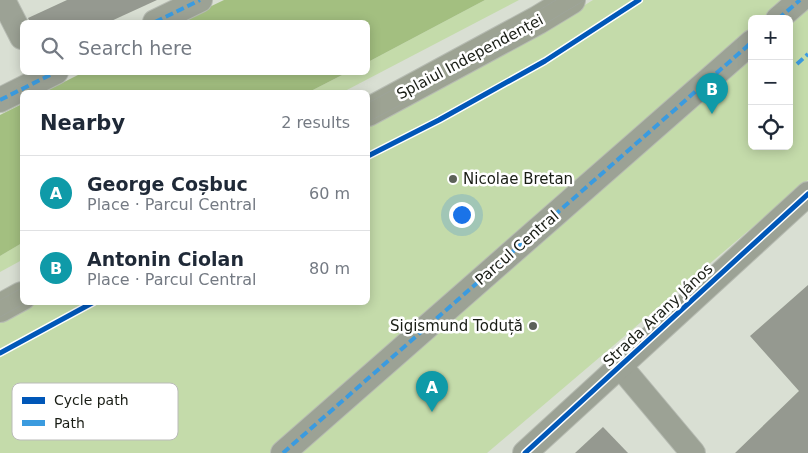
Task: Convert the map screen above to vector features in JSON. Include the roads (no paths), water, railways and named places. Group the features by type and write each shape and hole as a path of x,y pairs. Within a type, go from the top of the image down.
{"main road":[{"name":"Splaiul Independenței","path":"370,111 538,20 571,0"},
{"path":"0,308 20,297"}],"street":[{"path":"3,0 20,33"},
{"path":"159,20 198,0"},
{"path":"783,15 800,0"},
{"name":"Parcul Central","path":"283,453 748,46"},
{"path":"0,100 45,75"},
{"name":"Strada Arany János","path":"525,453 808,194"},
{"path":"620,366 694,453"}],"tram line":[{"path":"370,102 521,21 556,0"},
{"path":"370,121 478,64 585,0"},
{"path":"0,300 20,289"},
{"path":"0,317 22,305"}],"place":[{"name":"Antonin Ciolan","path":"712,114"},
{"name":"Nicolae Bretan","path":"453,179"},
{"name":"Sigismund Toduță","path":"533,326"},
{"name":"George Coșbuc","path":"432,412"}]}
